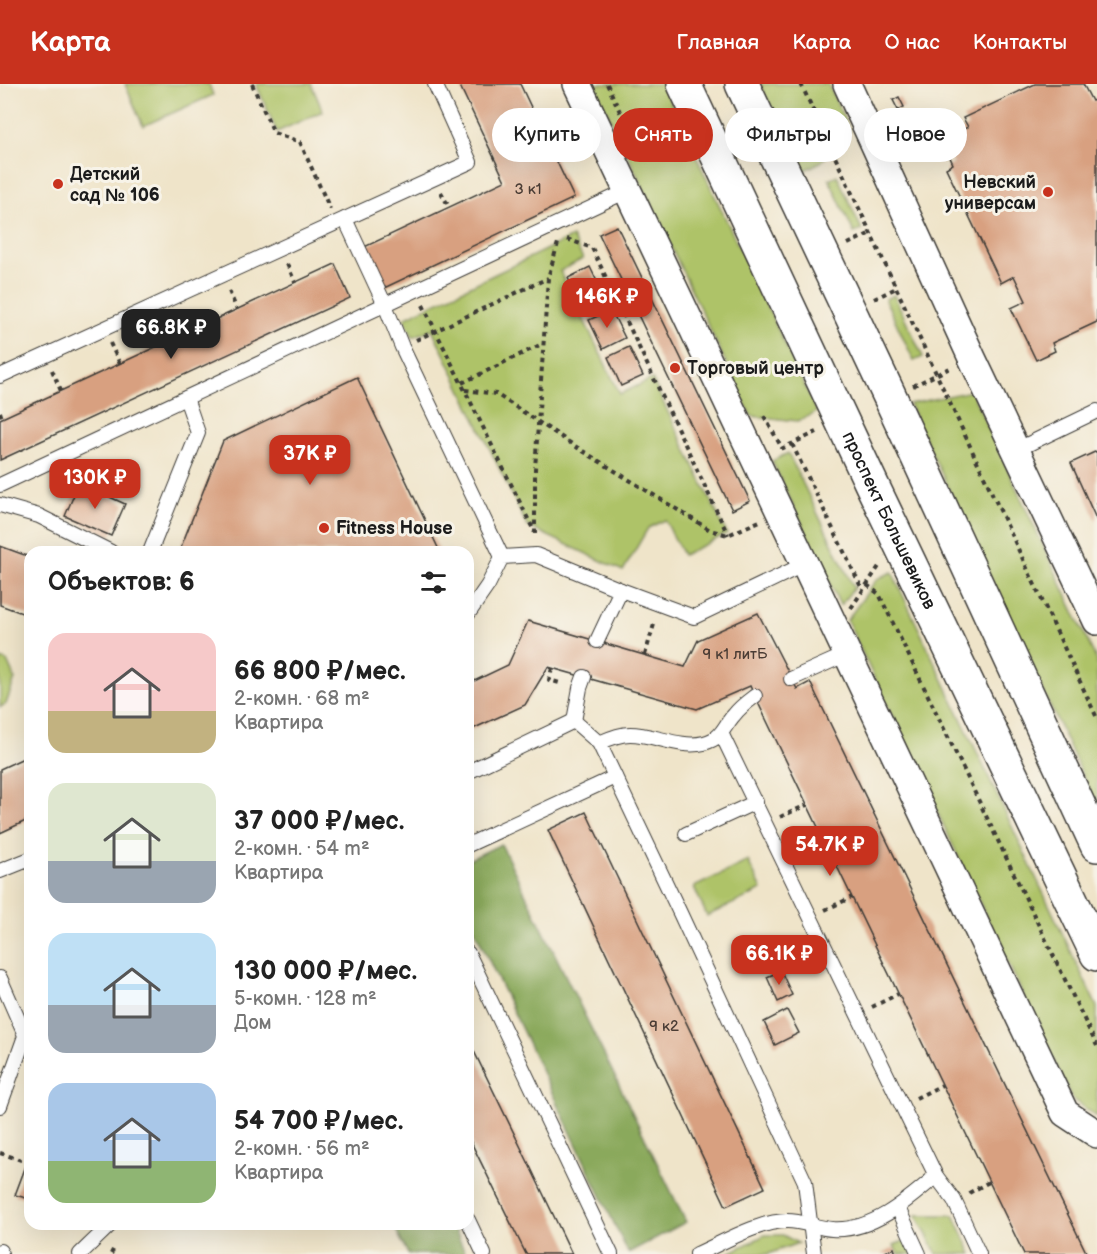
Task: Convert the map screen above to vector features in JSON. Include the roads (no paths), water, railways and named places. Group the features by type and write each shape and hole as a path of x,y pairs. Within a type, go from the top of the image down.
{"main road":[{"name":"проспект Большевиков","path":"684,84 872,485 1097,954"},
{"path":"742,84 885,386 1097,845"}],"street":[{"path":"577,84 1065,1113 1097,1134"},
{"path":"847,84 1097,621"}],"lane":[{"path":"0,376 470,162 435,84"},
{"path":"0,485 627,191"},
{"path":"340,221 385,305 402,347 502,557"},
{"path":"152,546 198,433 186,398"},
{"path":"1016,450 1097,411"},
{"path":"0,504 39,516 99,546"},
{"path":"502,557 536,555 694,617 805,564"},
{"path":"474,605 488,585 502,557"},
{"path":"597,641 621,590"},
{"path":"791,680 847,654"},
{"path":"574,721 582,683"},
{"path":"598,743 628,734 685,744 704,743 722,735 731,717 755,696"},
{"path":"574,721 598,743 805,1182 814,1254"},
{"path":"474,769 574,721"},
{"path":"722,735 936,1176 954,1200 979,1254"},
{"path":"474,842 615,777"},
{"path":"686,834 756,802"},
{"path":"0,871 24,861"},
{"path":"474,966 611,1254"},
{"path":"0,978 24,1022"},
{"path":"0,1106 24,1040"},
{"path":"697,1254 759,1226 786,1220 830,1229 852,1229 898,1208 936,1176"},
{"path":"898,1208 919,1254"},
{"path":"80,1254 105,1230"},
{"path":"473,1230 484,1254"}],"place":[{"name":"Детский сад № 106","path":"58,184"},
{"name":"Невский универсам","path":"1048,192"},
{"name":"Торговый центр","path":"675,368"},
{"name":"Fitness House","path":"324,528"}]}
